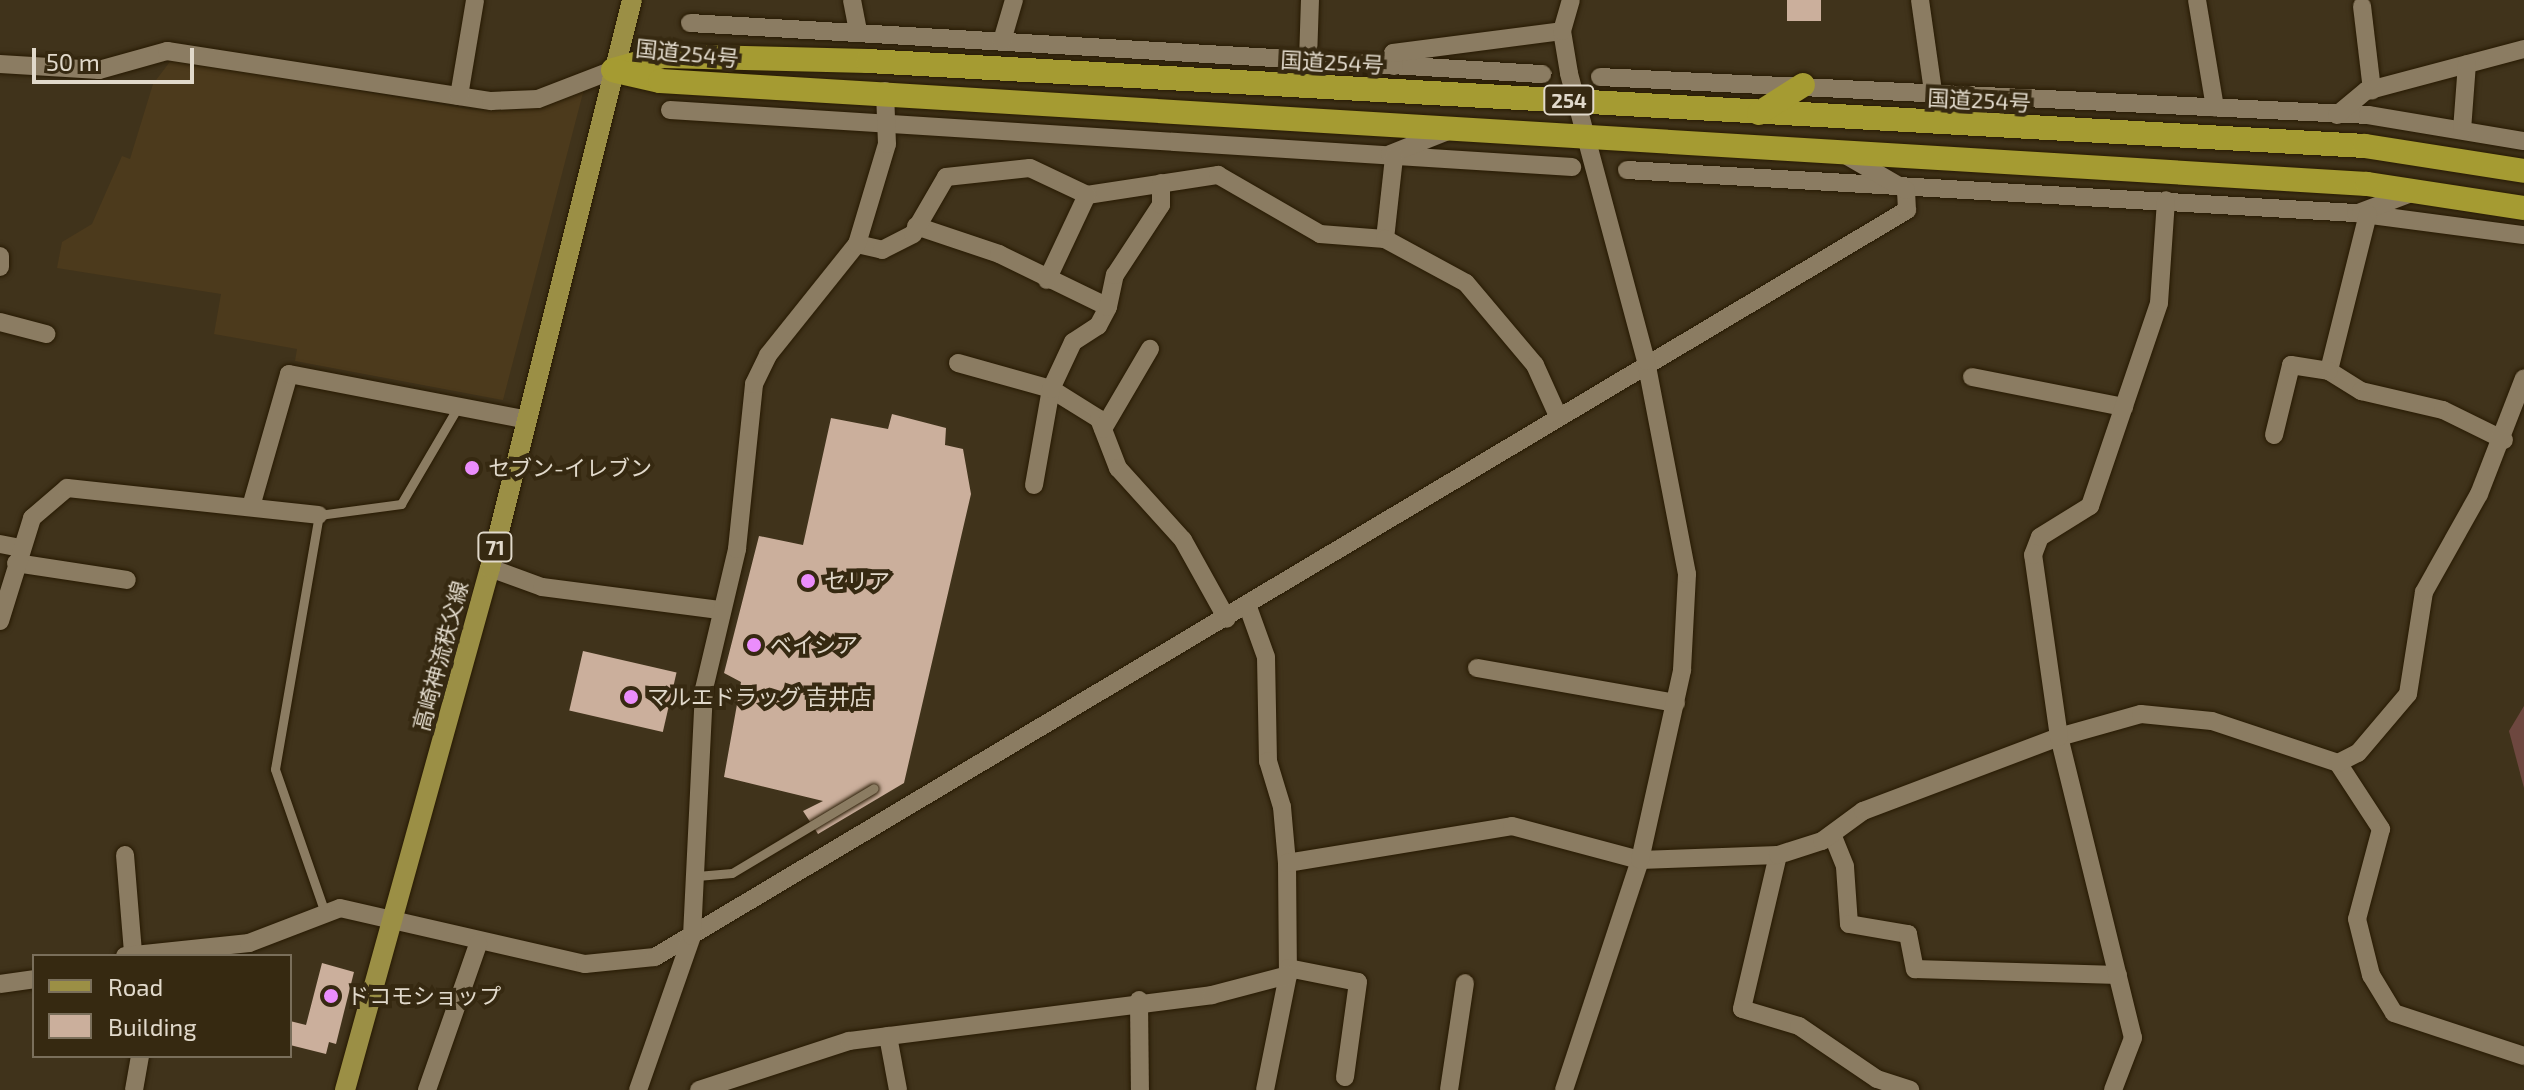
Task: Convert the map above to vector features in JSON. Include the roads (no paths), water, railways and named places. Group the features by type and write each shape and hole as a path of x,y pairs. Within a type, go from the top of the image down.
{"highway":[{"name":"国道254号","path":"613,70 663,56 835,60 2365,146 2524,171"},
{"name":"国道254号","path":"613,70 660,81 885,91 2414,192 2524,208"},
{"path":"1759,113 1803,85"}],"main road":[{"name":"高崎神流秩父線","path":"345,1090 490,568 632,0"}],"street":[{"path":"459,96 475,0"},
{"path":"852,0 858,32"},
{"path":"1002,41 1014,0"},
{"path":"1303,59 1310,0"},
{"path":"1564,1090 1640,860 1676,703 1687,574 1646,361 1562,31 1571,0"},
{"path":"1920,0 1933,91"},
{"path":"2197,0 2215,107"},
{"path":"2362,6 2368,115"},
{"path":"690,23 1542,74"},
{"path":"1394,66 1393,53 1562,31"},
{"path":"835,60 887,33"},
{"path":"2337,115 2369,90 2524,49"},
{"path":"0,64 99,70 167,51 459,96 538,99 613,70"},
{"path":"1303,59 1351,90"},
{"path":"2462,130 2467,64"},
{"path":"1600,77 1933,91 2368,115 2524,141"},
{"path":"638,1090 692,936 704,689 718,610 747,486 754,384 768,355 857,244 890,121 885,91"},
{"path":"670,110 890,121 1388,157 1572,167"},
{"path":"1388,157 1451,130"},
{"path":"1847,156 1906,190"},
{"path":"1385,239 1388,157"},
{"path":"857,244 882,250 916,226 946,177 1030,168 1087,195 1218,175 1320,234 1385,239 1466,283 1535,365 1558,416"},
{"path":"1627,170 1906,190 2166,200 2362,214 2524,235"},
{"path":"1034,485 1051,389 1073,342 1098,326 1108,307 1115,275 1161,205 1161,183"},
{"path":"125,855 138,954 249,943 324,910 393,918 478,944 585,964 655,957 1248,607 1646,361 1907,210 1906,190"},
{"path":"2362,214 2414,192"},
{"path":"1047,280 1087,195"},
{"path":"2113,1090 2133,1038 2059,737 2033,555 2040,537 2090,506 2159,303 2166,200"},
{"path":"2329,371 2362,214"},
{"path":"916,226 999,254 1108,307"},
{"path":"0,256 0,267"},
{"path":"0,322 46,334"},
{"path":"1103,429 1150,349"},
{"path":"958,363 1051,389 1099,419 1118,468 1183,540 1227,619"},
{"path":"2274,435 2291,365 2329,371 2361,391 2443,410 2512,435"},
{"path":"252,503 289,374 460,404 528,420"},
{"path":"1972,377 2124,407"},
{"path":"2338,763 2358,753 2408,694 2424,592 2512,435 2524,378"},
{"path":"0,621 2,600 32,518 67,488 252,503 319,515"},
{"path":"0,544 19,556 127,580"},
{"path":"490,568 542,587 718,610"},
{"path":"1248,607 1266,657 1268,761 1282,807 1287,863 1288,972 1265,1090"},
{"path":"1477,668 1676,703"},
{"path":"1287,863 1512,826 1640,860 1778,855 1832,834 1863,811 2059,737 2141,714 2182,715 2338,763 2381,829 2357,919 2371,975 2394,1013 2524,1056"},
{"path":"1832,834 1845,867 1849,924 1908,934 1915,969 2118,975"},
{"path":"1778,855 1742,1009 1799,1026 1877,1079 1910,1090"},
{"path":"427,1090 478,944"},
{"path":"699,1090 849,1041 1139,1000 1251,989 1288,972 1358,982 1345,1077"},
{"path":"0,984 32,979"},
{"path":"1449,1090 1465,983"},
{"path":"1139,1000 1140,1090"},
{"path":"888,1036 898,1090"},
{"path":"134,1090 140,1058"}],"lane":[{"path":"324,910 275,769 319,515 401,504 460,404"},
{"path":"697,876 747,864 874,788"}],"place":[{"name":"セブン-イレブン","path":"472,468"},
{"name":"セリア","path":"808,581"},
{"name":"ベイシア","path":"754,645"},
{"name":"マルエドラッグ 吉井店","path":"631,697"},
{"name":"ドコモショップ","path":"331,996"}]}
